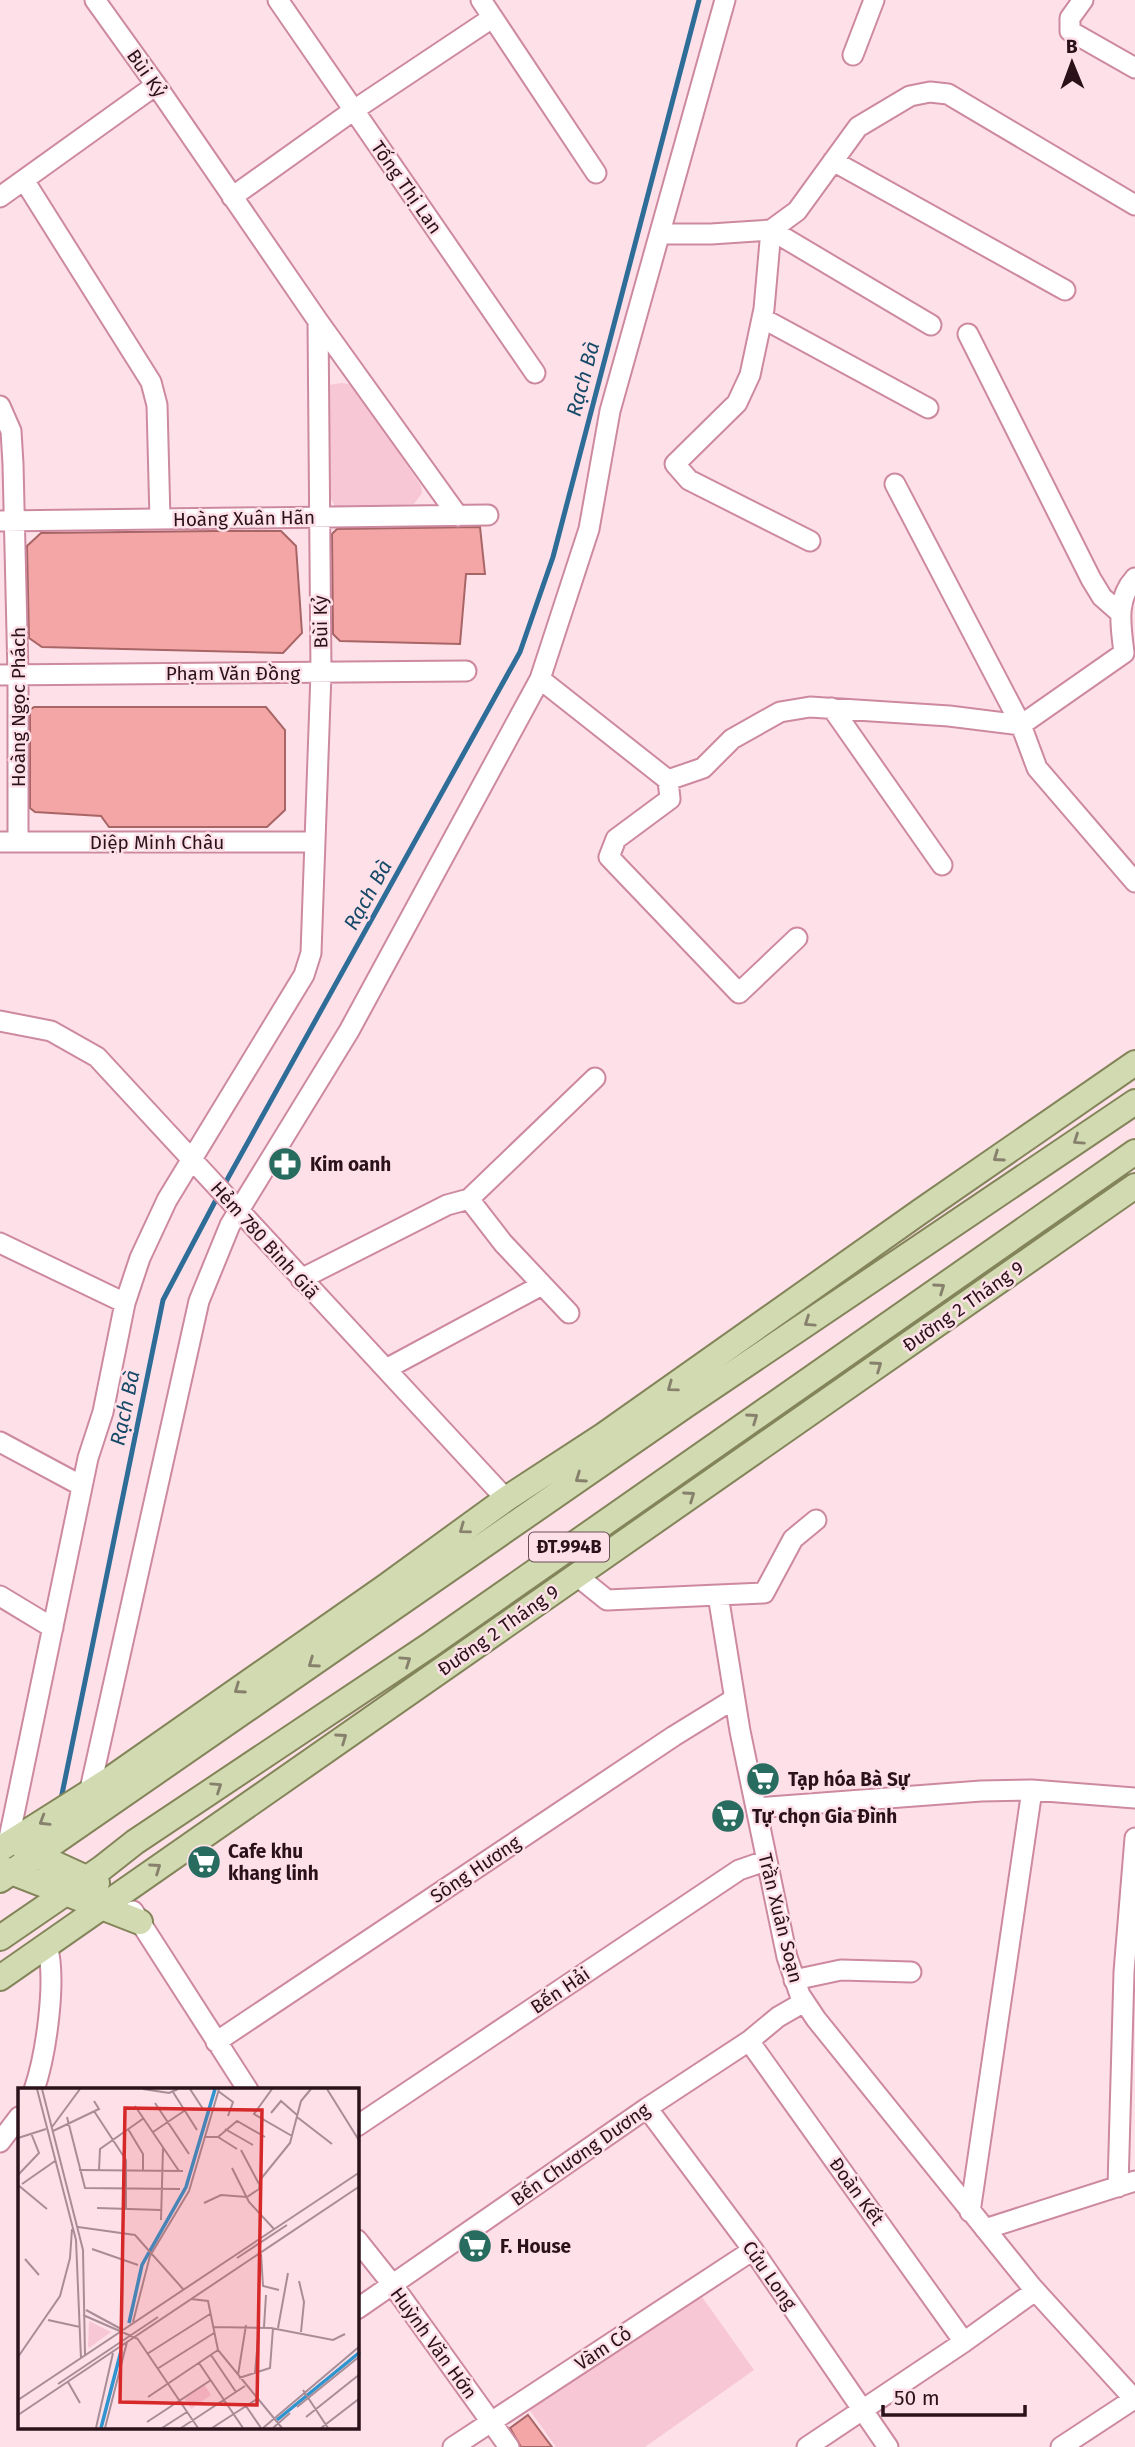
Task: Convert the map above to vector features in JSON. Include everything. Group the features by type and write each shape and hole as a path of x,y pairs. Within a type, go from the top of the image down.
{"main road":[{"name":"ĐT.994B","path":"4,1873 35,1855 611,1444 921,1211 1135,1063"},
{"name":"ĐT.994B","path":"3,1843 89,1794 506,1499 611,1444 1135,1102"},
{"name":"Đường 2 Tháng 9","path":"0,1938 135,1842 430,1645 1135,1152"},
{"name":"Đường 2 Tháng 9","path":"0,1978 1135,1186"},
{"path":"637,1499 653,1522"},
{"path":"3,1843 87,1878 110,1900 140,1922"},
{"path":"4,1873 65,1893 110,1900"}],"street":[{"name":"Bùi Kỷ","path":"95,0 317,321 458,516"},
{"name":"Tống Thị Lan","path":"278,0 535,373"},
{"path":"481,0 596,173"},
{"path":"89,1794 199,1301 230,1225 349,1031 540,679 589,529 610,411 725,0"},
{"path":"853,55 874,0"},
{"path":"1083,0 1070,18 1070,31 1135,68"},
{"path":"232,197 354,110 492,18"},
{"path":"0,197 156,85"},
{"path":"660,234 771,230 797,211 858,127 910,96 930,92 948,94 1135,205"},
{"path":"833,161 1065,290"},
{"path":"24,180 151,382 157,405 160,519"},
{"path":"771,230 761,318 750,375 737,403 675,464 689,480 810,541"},
{"path":"771,230 931,325"},
{"path":"761,318 929,408"},
{"name":"Bùi Kỷ","path":"3,1843 53,1628 88,1458 103,1412 125,1303 140,1258 162,1212 192,1160 304,975 311,953 321,673 317,517 317,321"},
{"path":"968,334 1091,579 1102,597 1119,612"},
{"name":"Hoàng Ngọc Phách","path":"0,407 11,431 8,521 9,842"},
{"path":"895,484 1021,725 1037,768 1135,882"},
{"name":"Hoàng Xuân Hãn","path":"8,521 488,515"},
{"path":"668,780 703,768 732,739 780,712 810,707 949,716 1021,725 1124,653 1119,612 1129,584 1135,578"},
{"name":"Phạm Văn Đồng","path":"9,675 466,671"},
{"path":"540,679 668,780 670,799 616,839 609,857 739,993 797,938"},
{"path":"832,708 942,865"},
{"name":"Diệp Minh Châu","path":"9,842 314,842"},
{"name":"Hẻm 780 Bình Giã","path":"0,1021 51,1031 97,1057 506,1499"},
{"path":"301,1279 447,1205 469,1199 595,1077"},
{"path":"469,1199 503,1243 569,1313"},
{"path":"0,1243 125,1303"},
{"path":"386,1368 542,1285"},
{"path":"0,1443 82,1486"},
{"path":"576,1575 607,1600 764,1593 793,1539 816,1520"},
{"name":"Trần Xuân Soạn","path":"718,1595 734,1699 765,1861 794,1980 804,2002 1035,2291 1135,2399"},
{"path":"0,1597 53,1628"},
{"name":"Sông Hương","path":"216,2042 674,1736 734,1699"},
{"path":"756,1808 981,1791 1032,1790 1135,1798"},
{"path":"971,2211 1032,1790"},
{"path":"985,2230 1127,2184 1124,1972 1135,1838"},
{"name":"Bến Hải","path":"359,2125 739,1870 765,1861"},
{"path":"140,1922 247,2088"},
{"path":"35,2088 41,2064 50,2001 51,1960 47,1945"},
{"path":"794,1980 841,1970 911,1972"},
{"name":"Bến Chương Dương","path":"359,2308 647,2108 749,2041 778,2017 804,2002"},
{"name":"Đoàn Kết","path":"749,2041 964,2342"},
{"name":"Cửu Long","path":"647,2108 753,2250 888,2447"},
{"path":"0,2142 18,2118"},
{"name":"Huỳnh Văn Hớn","path":"359,2243 509,2447"},
{"name":"Vàm Cỏ","path":"453,2447 753,2250"},
{"path":"807,2447 1035,2291"},
{"path":"1061,2447 1135,2399"}],"shaded area":[{"path":"328,385 354,385 421,486 422,493 414,504 336,509 328,492"},
{"path":"695,2287 754,2370 645,2447 556,2447 526,2405"}],"building":[{"path":"480,527 485,574 466,574 460,644 340,641 333,634 332,534 337,529"},
{"path":"281,531 296,546 302,633 283,653 42,647 29,638 27,546 41,533"},
{"path":"34,707 266,707 285,730 285,810 267,827 109,827 101,816 35,812 30,808 30,710"},
{"path":"528,2415 552,2447 521,2447 510,2428"}],"waterway":[{"name":"Rạch Bà","path":"223,1187 520,652 553,557 699,0"},
{"name":"Rạch Bà","path":"61,1799 163,1300 218,1196"}],"place":[{"name":"Kim oanh","path":"285,1164"},
{"name":"Tạp hóa Bà Sự","path":"763,1779"},
{"name":"Tự chọn Gia Đình","path":"728,1816"},
{"name":"Cafe khu khang linh","path":"204,1862"},
{"name":"F. House","path":"475,2246"}]}
